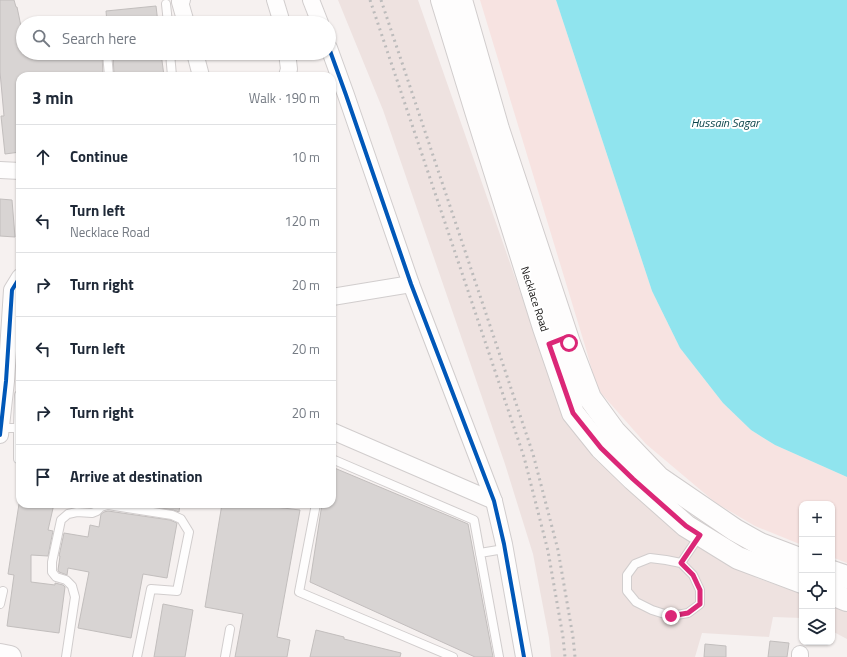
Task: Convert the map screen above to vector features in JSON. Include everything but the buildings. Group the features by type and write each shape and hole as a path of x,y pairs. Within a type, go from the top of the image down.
{"main road":[{"name":"Necklace Road","path":"442,0 490,156 558,340 590,398 614,431 659,478 735,530 760,544 799,559"},
{"name":"Necklace Road","path":"461,0 558,340 573,413 601,448 633,479 686,526 738,558 799,581"},
{"path":"834,573 847,578"},
{"path":"835,595 847,600"},
{"path":"0,655 10,657"}],"street":[{"path":"275,0 280,16"},
{"path":"311,0 314,16"},
{"path":"174,2 180,2 184,16"},
{"path":"197,60 200,72"},
{"path":"288,60 289,72"},
{"path":"333,60 411,284 494,501 524,657"},
{"path":"0,170 16,171"},
{"path":"0,431 14,389 12,290 16,283"},
{"path":"336,296 411,284"},
{"path":"336,433 494,501"}],"lane":[{"path":"170,16 174,2"},
{"path":"107,60 108,72"},
{"path":"171,60 172,72"},
{"path":"14,389 16,408"},
{"path":"0,431 16,428"},
{"path":"336,461 474,520 499,657"},
{"path":"66,657 75,597 72,586 66,580 56,577 52,572 52,562 61,520 68,514 76,512 92,513 99,508"},
{"path":"125,508 181,519 189,532 177,591 151,589 137,657"},
{"path":"315,508 299,592 453,657"},
{"path":"681,563 700,535"},
{"path":"480,553 504,549"},
{"path":"650,558 681,563 693,575 700,590 700,604 688,613 671,616 652,610 636,602 627,591 627,575 635,564 650,558"},
{"path":"0,604 3,592"},
{"path":"225,657 230,629"}],"shaded area":[{"path":"338,0 418,0 566,423 619,482 672,528 757,578 799,593 799,618 773,617 769,637 702,633 695,657 551,657 549,638 533,554 505,464 383,110"},
{"path":"480,0 556,0 652,291 680,348 723,403 751,430 775,445 847,477 847,563 835,558 835,501 799,501 799,544 755,526 716,503 646,444 601,393 596,385"},
{"path":"835,606 847,610 847,639 835,633"}],"water":[{"name":"Hussain Sagar","path":"556,0 847,0 847,477 775,445 751,430 723,403 680,348 652,291"}],"railway":[{"path":"370,0 524,457 548,551 565,657"},
{"path":"381,0 533,454 558,550 575,657"}],"cycle path":[{"path":"333,60 411,284 494,501 504,544 524,657"},
{"path":"0,435 6,381 12,290 16,284"}],"route":[{"path":"569,343 567,337 549,344 573,413 601,448 633,479 686,526 700,535 681,563 693,575 700,590 700,604 688,613 671,616"}]}
